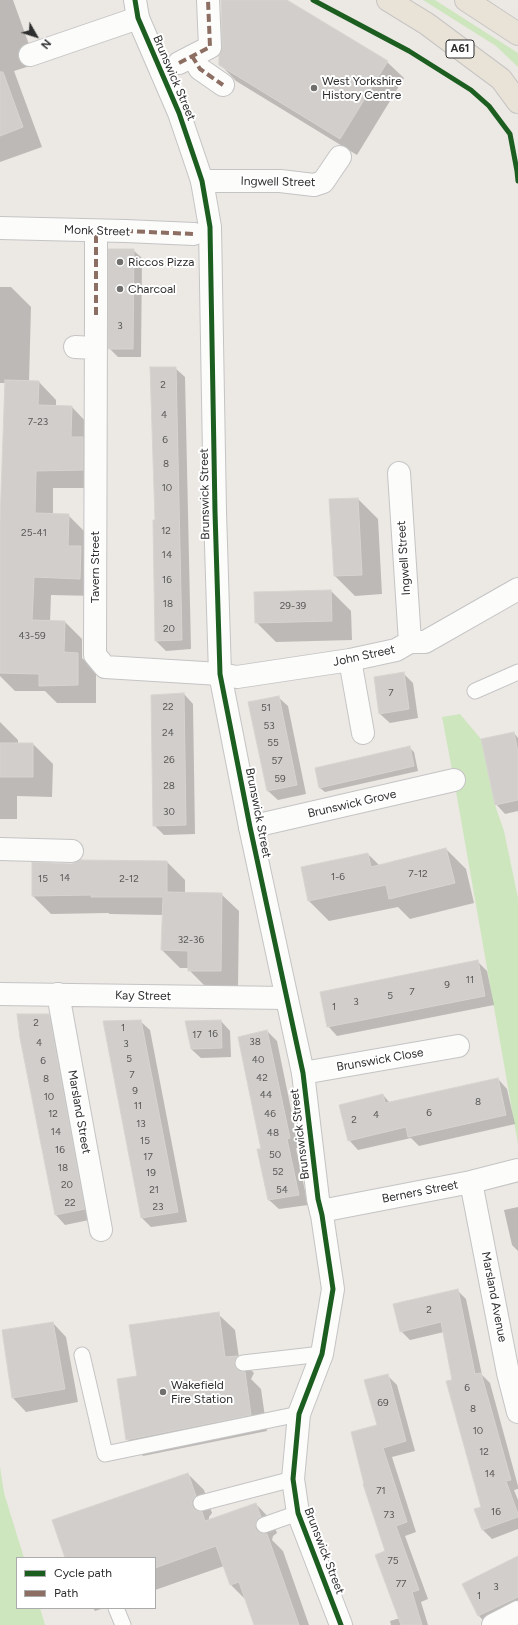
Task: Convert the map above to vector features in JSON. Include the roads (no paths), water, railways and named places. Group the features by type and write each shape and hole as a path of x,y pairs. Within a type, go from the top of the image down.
{"highway":[{"name":"A61","path":"388,0 427,24 501,79 518,102"},
{"path":"466,0 518,34"}],"street":[{"path":"208,0 210,47 186,59 223,85"},
{"path":"30,55 136,9"},
{"name":"Brunswick Street","path":"136,9 179,114 202,181 211,235 215,512 220,674 250,827 303,1073 318,1199 333,1288 322,1354 299,1414 293,1479 298,1513 341,1625"},
{"name":"Ingwell Street","path":"202,181 280,181 314,185 323,182 340,157"},
{"name":"Monk Street","path":"0,228 194,234"},
{"name":"Tavern Street","path":"96,231 96,315 85,347 95,655 105,667 220,674"},
{"name":"Ingwell Street","path":"399,473 410,642"},
{"name":"John Street","path":"220,674 237,677 350,660 396,650 410,642 425,642 518,589"},
{"path":"350,660 363,733"},
{"name":"Brunswick Grove","path":"250,827 454,780"},
{"path":"0,849 72,851"},
{"name":"Kay Street","path":"0,994 286,998"},
{"name":"Marsland Street","path":"58,994 101,1230"},
{"name":"Brunswick Close","path":"303,1073 458,1046"},
{"name":"Berners Street","path":"321,1211 471,1182 518,1170"},
{"name":"Marsland Avenue","path":"471,1182 513,1372 518,1412"},
{"path":"493,1625 518,1612"}],"lane":[{"path":"475,691 518,672"},
{"path":"243,1363 322,1354"},
{"path":"82,1355 105,1454 299,1414"},
{"path":"201,1504 293,1479"},
{"path":"264,1525 298,1513"},
{"path":"116,1609 122,1625"}],"place":[{"name":"West Yorkshire History Centre","path":"314,88"},
{"name":"Riccos Pizza","path":"120,262"},
{"name":"Charcoal","path":"120,289"},
{"name":"Wakefield Fire Station","path":"163,1392"}]}
